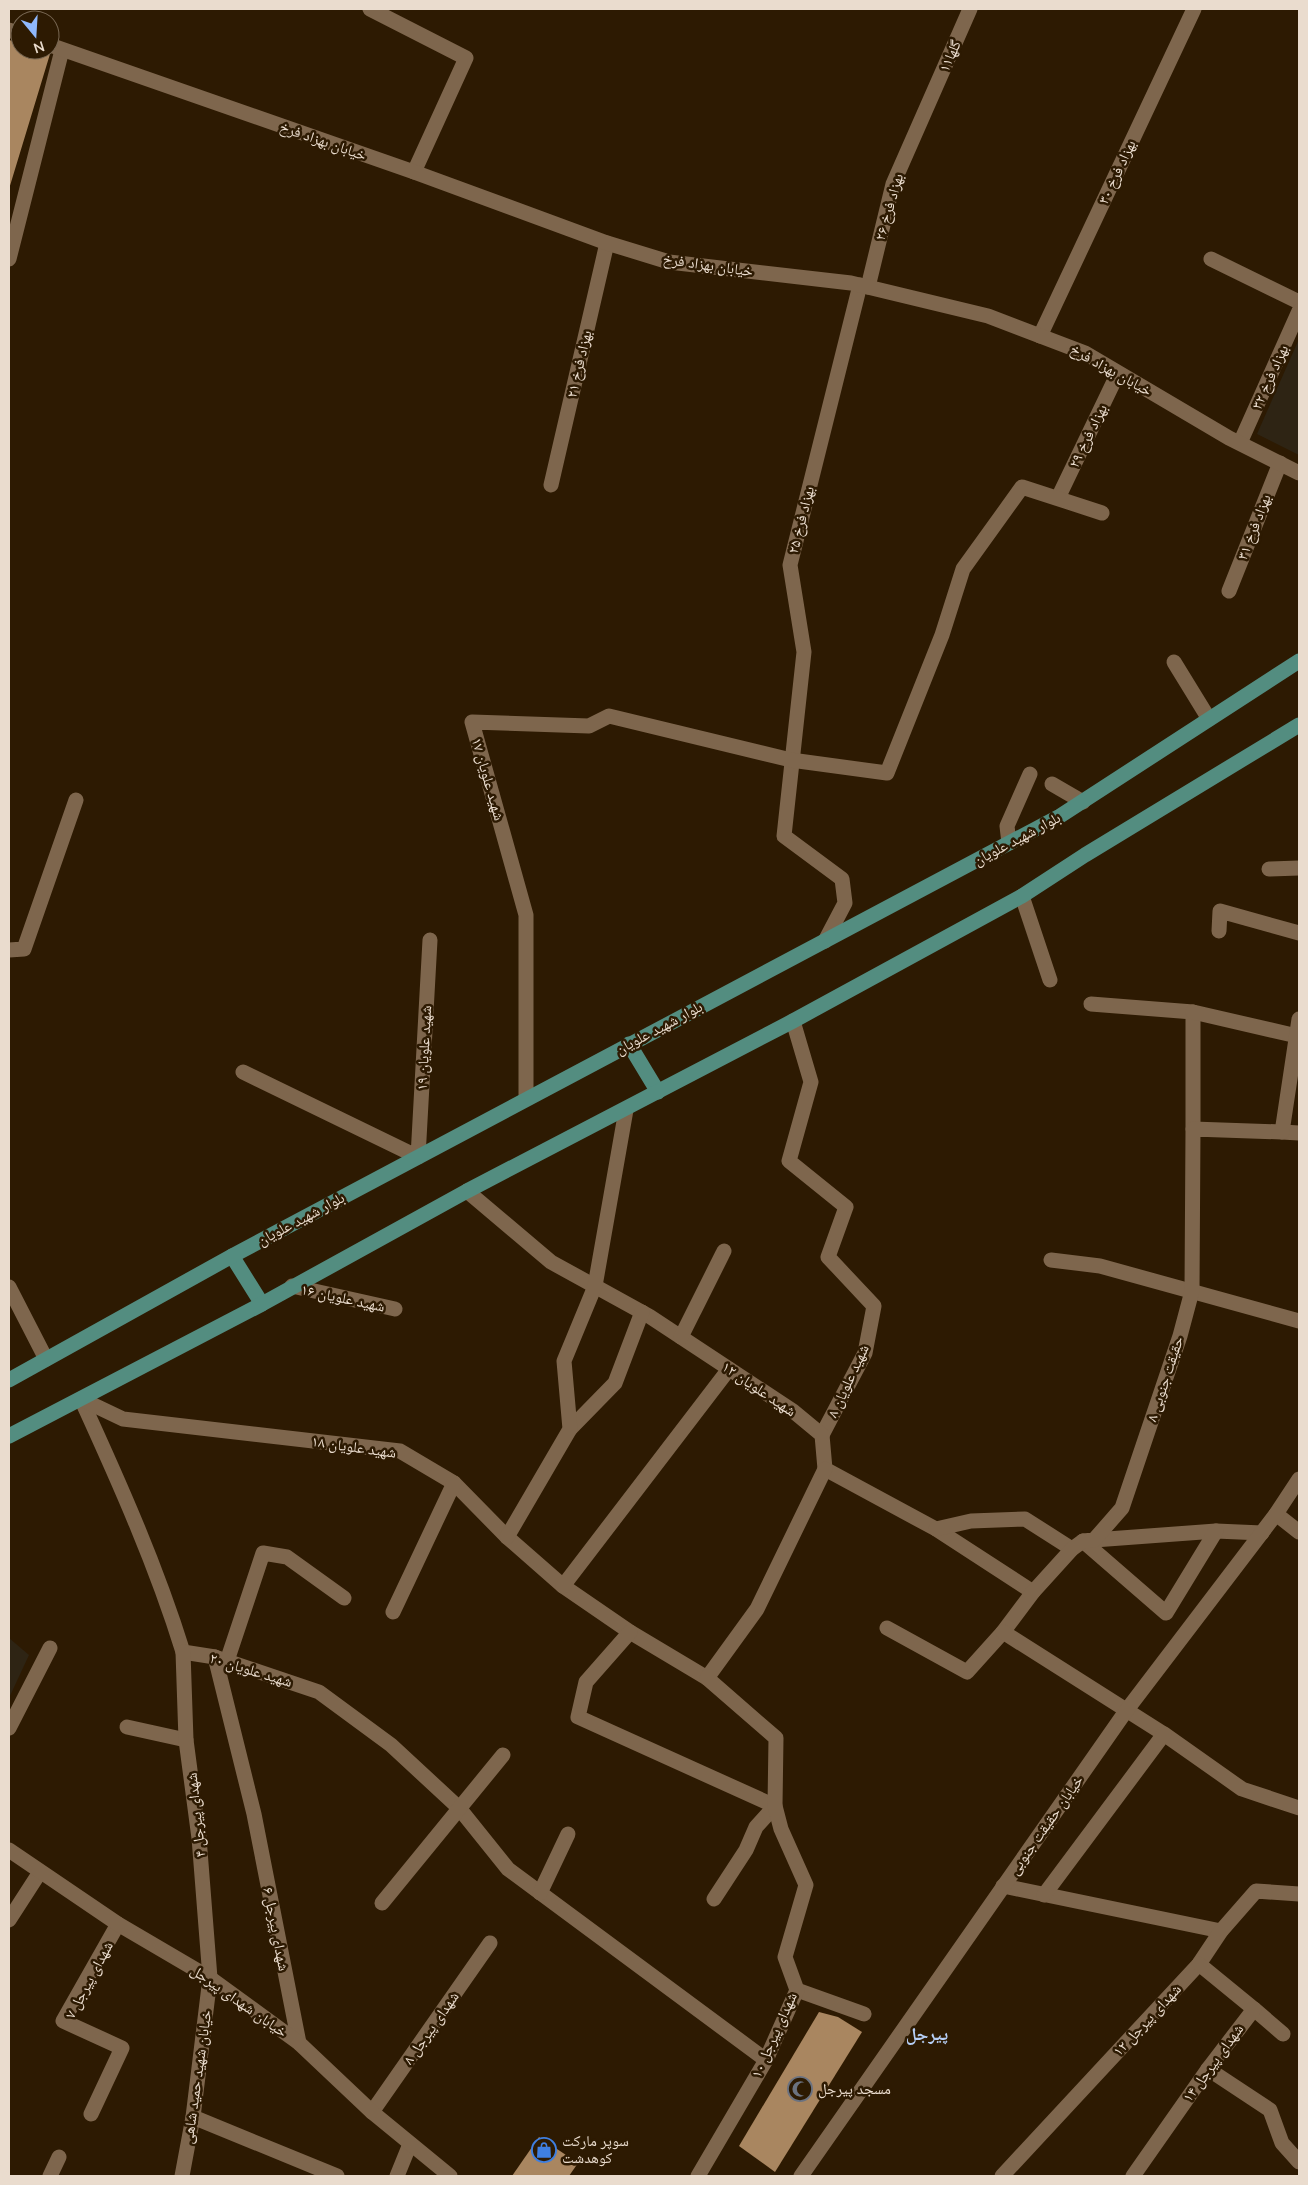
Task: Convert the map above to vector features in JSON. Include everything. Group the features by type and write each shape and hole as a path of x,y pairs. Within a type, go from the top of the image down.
{"main road":[{"name":"بلوار شهید علویان","path":"9,1380 232,1256 526,1098 1060,816 1299,661"},
{"path":"9,1436 262,1304 467,1191 626,1110 793,1021 1022,896 1085,855 1299,725"},
{"path":"629,1044 658,1092"},
{"path":"232,1256 262,1304"}],"street":[{"path":"370,9 466,58 414,172"},
{"name":"گلها۱۱","path":"929,102 970,9"},
{"name":"بهزاد فرخ ۳۰","path":"1040,336 1194,9"},
{"name":"خیابان بهزاد فرخ","path":"60,49 414,172 607,243 669,262 864,286 988,316 1084,353 1240,443 1299,473"},
{"path":"9,259 53,60"},
{"name":"بهزاد فرخ ۲۶","path":"864,286 892,184 929,102"},
{"name":"بهزاد فرخ ۲۱","path":"551,485 607,243"},
{"path":"1211,259 1299,302"},
{"name":"بهزاد فرخ ۲۵","path":"825,941 846,903 842,879 784,836 804,652 790,564 864,286"},
{"name":"بهزاد فرخ ۳۲","path":"1240,443 1299,311"},
{"name":"بهزاد فرخ ۲۹","path":"1058,498 1118,373"},
{"name":"بهزاد فرخ ۳۱","path":"1229,591 1280,463"},
{"path":"791,760 887,773 942,635 963,569 1022,487 1102,513"},
{"path":"1174,662 1209,720"},
{"name":"شهید علویان ۱۷","path":"526,1098 526,915 472,722 589,726 609,716 791,760"},
{"path":"1009,843 1006,826 1030,774"},
{"path":"1052,784 1083,802"},
{"path":"9,950 24,949 76,800"},
{"path":"1269,869 1299,868"},
{"path":"1022,896 1050,980"},
{"path":"1218,931 1220,911 1299,933"},
{"name":"شهید علویان ۱۹","path":"418,1157 430,940"},
{"path":"1091,1004 1193,1012 1297,1036"},
{"name":"حقیقت جنوبی ۸","path":"887,1628 967,1672 1003,1632 1033,1592 1122,1508 1180,1336 1192,1291 1193,1012"},
{"path":"1282,1132 1299,1019"},
{"name":"شهید علویان ۸","path":"793,1021 811,1082 790,1161 846,1207 828,1256 874,1306 865,1353 822,1435"},
{"path":"243,1072 418,1157"},
{"path":"570,1429 564,1361 595,1286 626,1110"},
{"path":"1193,1129 1299,1133"},
{"name":"شهید علویان ۱۲","path":"467,1191 551,1262 642,1312 793,1411 822,1435"},
{"path":"681,1337 724,1251"},
{"path":"1050,1260 1100,1266 1299,1321"},
{"name":"شهید علویان ۱۶","path":"292,1286 395,1309"},
{"path":"9,1287 46,1359"},
{"path":"507,1537 570,1429 615,1383 642,1312"},
{"path":"563,1586 729,1369"},
{"path":"81,1399 136,1522 183,1652"},
{"name":"شهید علویان ۱۸","path":"81,1399 123,1419 400,1451 454,1483 507,1537 563,1586 630,1632 707,1678 776,1738 775,1806 781,1829 806,1885"},
{"path":"707,1678 756,1609 825,1469 822,1435"},
{"path":"825,1469 936,1529 1033,1592"},
{"name":"خیابان حقیقت جنوبی","path":"801,2176 1126,1711 1262,1533 1299,1479"},
{"path":"393,1612 454,1483"},
{"path":"1276,1514 1299,1532"},
{"path":"936,1529 971,1521 1025,1520 1083,1544 1166,1613 1216,1531"},
{"path":"1083,1544 1216,1531 1262,1533"},
{"path":"221,1659 262,1553 287,1557 344,1598"},
{"path":"630,1632 586,1682 578,1717 775,1806 756,1827 746,1850 714,1899"},
{"path":"1003,1632 1164,1734 1242,1789 1299,1808"},
{"path":"9,1728 50,1648"},
{"name":"شهید علویان ۲۰","path":"183,1652 221,1659 319,1692 390,1745 459,1808 508,1869 766,2060"},
{"name":"شهدای پیرجل ۴","path":"183,1652 186,1740 199,1838 210,1978"},
{"name":"شهدای پیرجل ۶","path":"221,1659 299,2043"},
{"path":"127,1727 186,1740"},
{"path":"1044,1895 1164,1734"},
{"path":"382,1903 503,1756"},
{"path":"540,1893 568,1834"},
{"name":"خیابان شهدای پیرجل","path":"9,1850 118,1924 210,1978 299,2043 372,2112 450,2176"},
{"path":"9,1920 40,1872"},
{"name":"شهدای پیرجل ۱۰","path":"698,2176 766,2060 798,1990 785,1957 806,1885"},
{"path":"1003,1886 1221,1931"},
{"name":"شهدای پیرجل ۱۲","path":"1002,2176 1199,1964 1221,1931 1256,1891 1299,1894"},
{"name":"شهدای پیرجل ۷","path":"91,2114 122,2048 63,2021 118,1924"},
{"name":"شهدای پیرجل ۸","path":"372,2112 490,1943"},
{"name":"شهدای پیرجل ۱۴","path":"1133,2176 1208,2068 1254,2009 1199,1964"},
{"name":"خیابان شهید حمید شاهی","path":"182,2176 193,2117 210,1978"},
{"path":"798,1990 864,2014"},
{"path":"1254,2009 1283,2034"},
{"path":"1208,2068 1270,2110 1282,2143 1299,2162"},
{"path":"193,2117 337,2176"},
{"path":"397,2176 410,2144"},
{"path":"50,2176 59,2156"}],"shaded area":[{"path":"1299,339 1299,455 1257,434"},
{"path":"9,1638 29,1655 9,1698"}],"building":[{"path":"9,40 10,60 48,60 9,189"},
{"name":"مسجد پیرجل","path":"819,2012 838,2017 862,2032 775,2172 739,2146"},
{"name":"سوپر مارکت کوهدشت","path":"539,2137 578,2163 569,2176 512,2176"}],"place":[{"name":"مسجد پیرجل","path":"800,2089"},
{"name":"سوپر مارکت کوهدشت","path":"544,2150"}],"district":[{"name":"پیرجل","path":"927,2034"}]}
